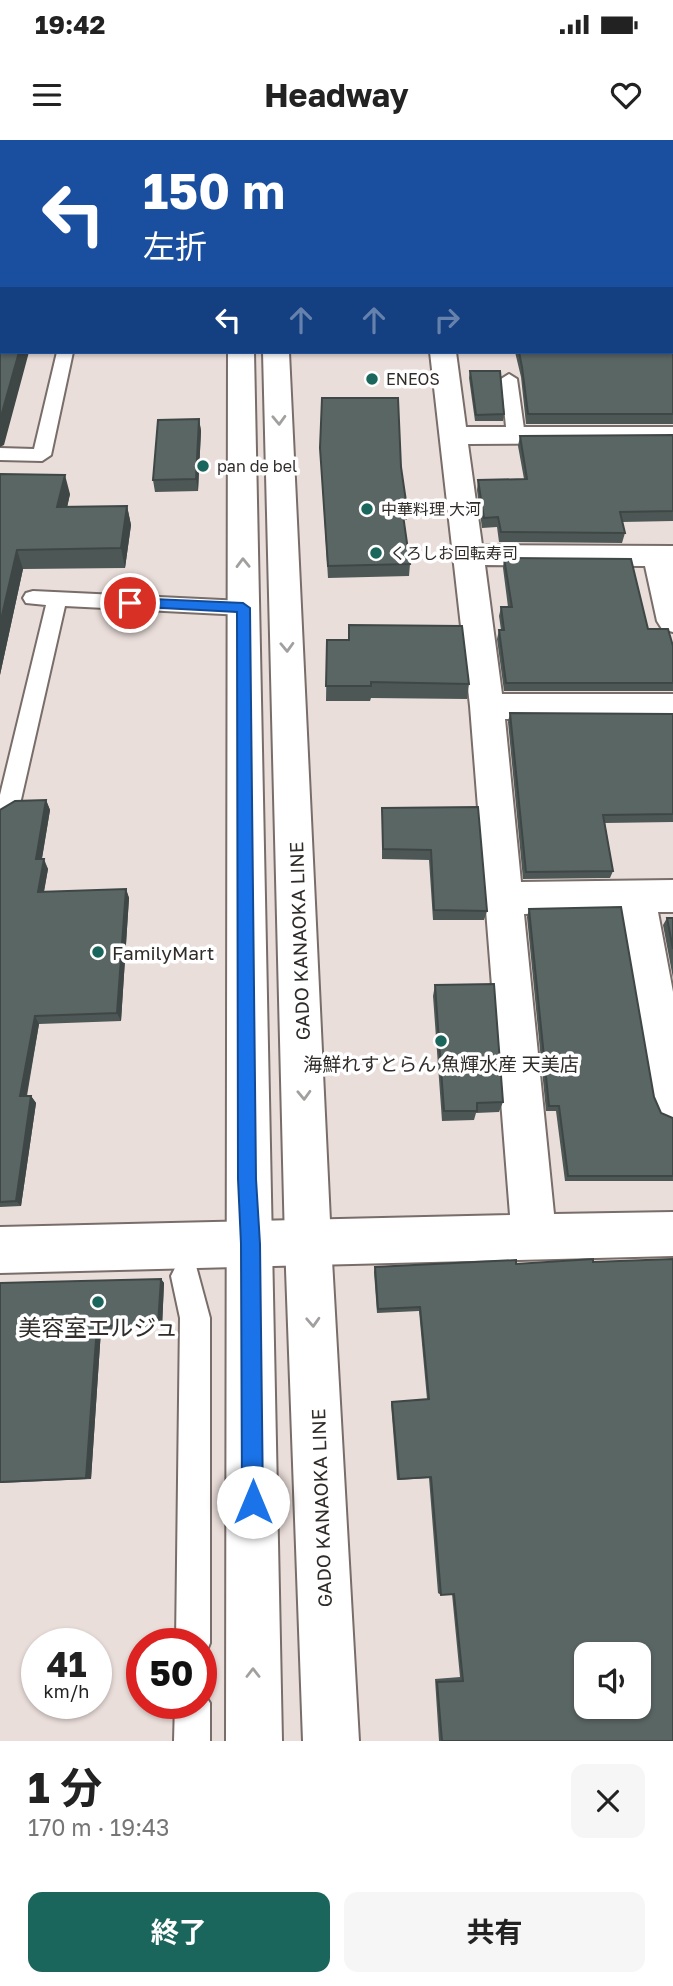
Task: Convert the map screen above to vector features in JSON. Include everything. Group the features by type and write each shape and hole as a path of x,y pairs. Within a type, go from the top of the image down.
{"main road":[{"path":"241,354 246,1165 250,1244 254,1741"},
{"name":"GADO KANAOKA LINE","path":"276,354 309,1242 331,1741"},
{"path":"443,354 487,706 534,1237"},
{"path":"453,436 673,435"},
{"path":"468,555 666,556 673,621"},
{"path":"487,706 673,707"},
{"path":"504,898 655,896 673,1102"},
{"path":"0,1250 673,1234"}],"lane":[{"path":"0,454 41,454 65,354"},
{"path":"509,379 516,436"},
{"path":"33,598 243,608"},
{"path":"0,811 9,804 57,600"},
{"path":"186,1276 195,1318 193,1628"},
{"path":"192,1719 192,1741"}],"building":[{"path":"0,354 18,354 0,420"},
{"path":"519,354 673,354 673,414 528,414"},
{"path":"470,371 500,371 504,414 476,415"},
{"path":"322,398 398,398 401,467 407,508 402,508 410,564 328,566 320,448"},
{"path":"199,419 196,479 153,480 158,420"},
{"path":"673,435 673,511 620,512 625,533 501,532 498,517 484,518 478,480 527,479 520,436"},
{"path":"0,474 65,475 57,507 127,506 121,548 17,550 0,624"},
{"path":"504,558 631,559 648,629 668,629 673,646 673,683 506,683 499,630 504,630 501,607 512,607"},
{"path":"349,625 462,626 469,684 371,682 371,686 326,686 327,640 349,640"},
{"path":"510,713 673,714 673,814 603,815 613,871 526,872"},
{"path":"46,800 36,859 44,859 38,892 126,889 117,1013 35,1016 20,1096 31,1096 16,1201 0,1202 0,810 15,801"},
{"path":"478,807 487,911 434,910 431,850 383,849 382,808"},
{"path":"621,907 654,1097 661,1113 673,1118 673,1176 568,1176 559,1106 549,1106 529,909"},
{"path":"667,918 673,918 673,949"},
{"path":"494,984 503,1102 477,1103 477,1111 444,1111 435,985"},
{"path":"593,1259 593,1262 673,1259 673,1741 442,1741 437,1682 463,1681 454,1594 441,1595 431,1477 399,1479 392,1402 429,1399 420,1307 378,1309 375,1267 516,1260 516,1264"},
{"path":"161,1279 158,1324 97,1326 86,1478 0,1482 0,1283"}],"place":[{"name":"ENEOS","path":"372,379"},
{"name":"pan de bel","path":"203,466"},
{"name":"中華料理 大河","path":"367,509"},
{"name":"くろしお回転寿司","path":"376,553"},
{"name":"FamilyMart","path":"98,952"},
{"name":"海鮮れすとらん 魚輝水産 天美店","path":"441,1041"},
{"name":"美容室エルジュ","path":"98,1302"}],"route":[{"path":"130,603 243,608 247,1179 253,1502"}]}
